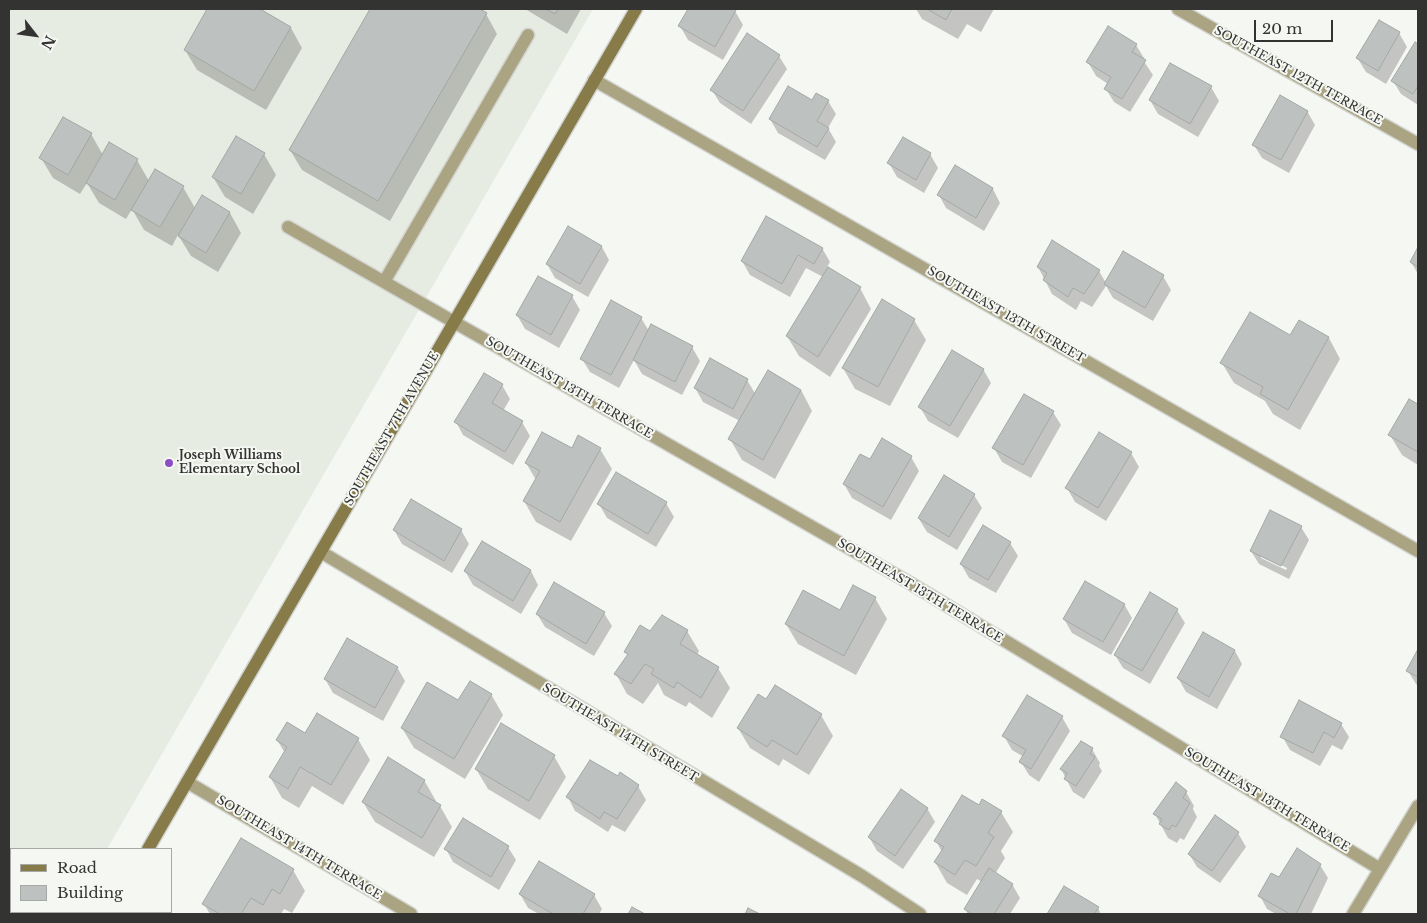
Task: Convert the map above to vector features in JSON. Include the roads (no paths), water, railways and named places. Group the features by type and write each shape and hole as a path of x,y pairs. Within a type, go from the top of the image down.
{"street":[{"name":"SOUTHEAST 7TH AVENUE","path":"149,848 636,9"},
{"name":"SOUTHEAST 12TH TERRACE","path":"1178,9 1418,144"},
{"path":"384,282 528,36"},
{"name":"SOUTHEAST 13TH STREET","path":"594,80 1418,551"},
{"name":"SOUTHEAST 13TH TERRACE","path":"288,227 910,584 1380,869"},
{"name":"SOUTHEAST 14TH STREET","path":"321,552 548,690 862,876 920,914"},
{"name":"SOUTHEAST 14TH TERRACE","path":"187,782 411,914"},
{"path":"1353,914 1418,806"}],"place":[{"name":"Joseph Williams Elementary School","path":"169,463"}]}
